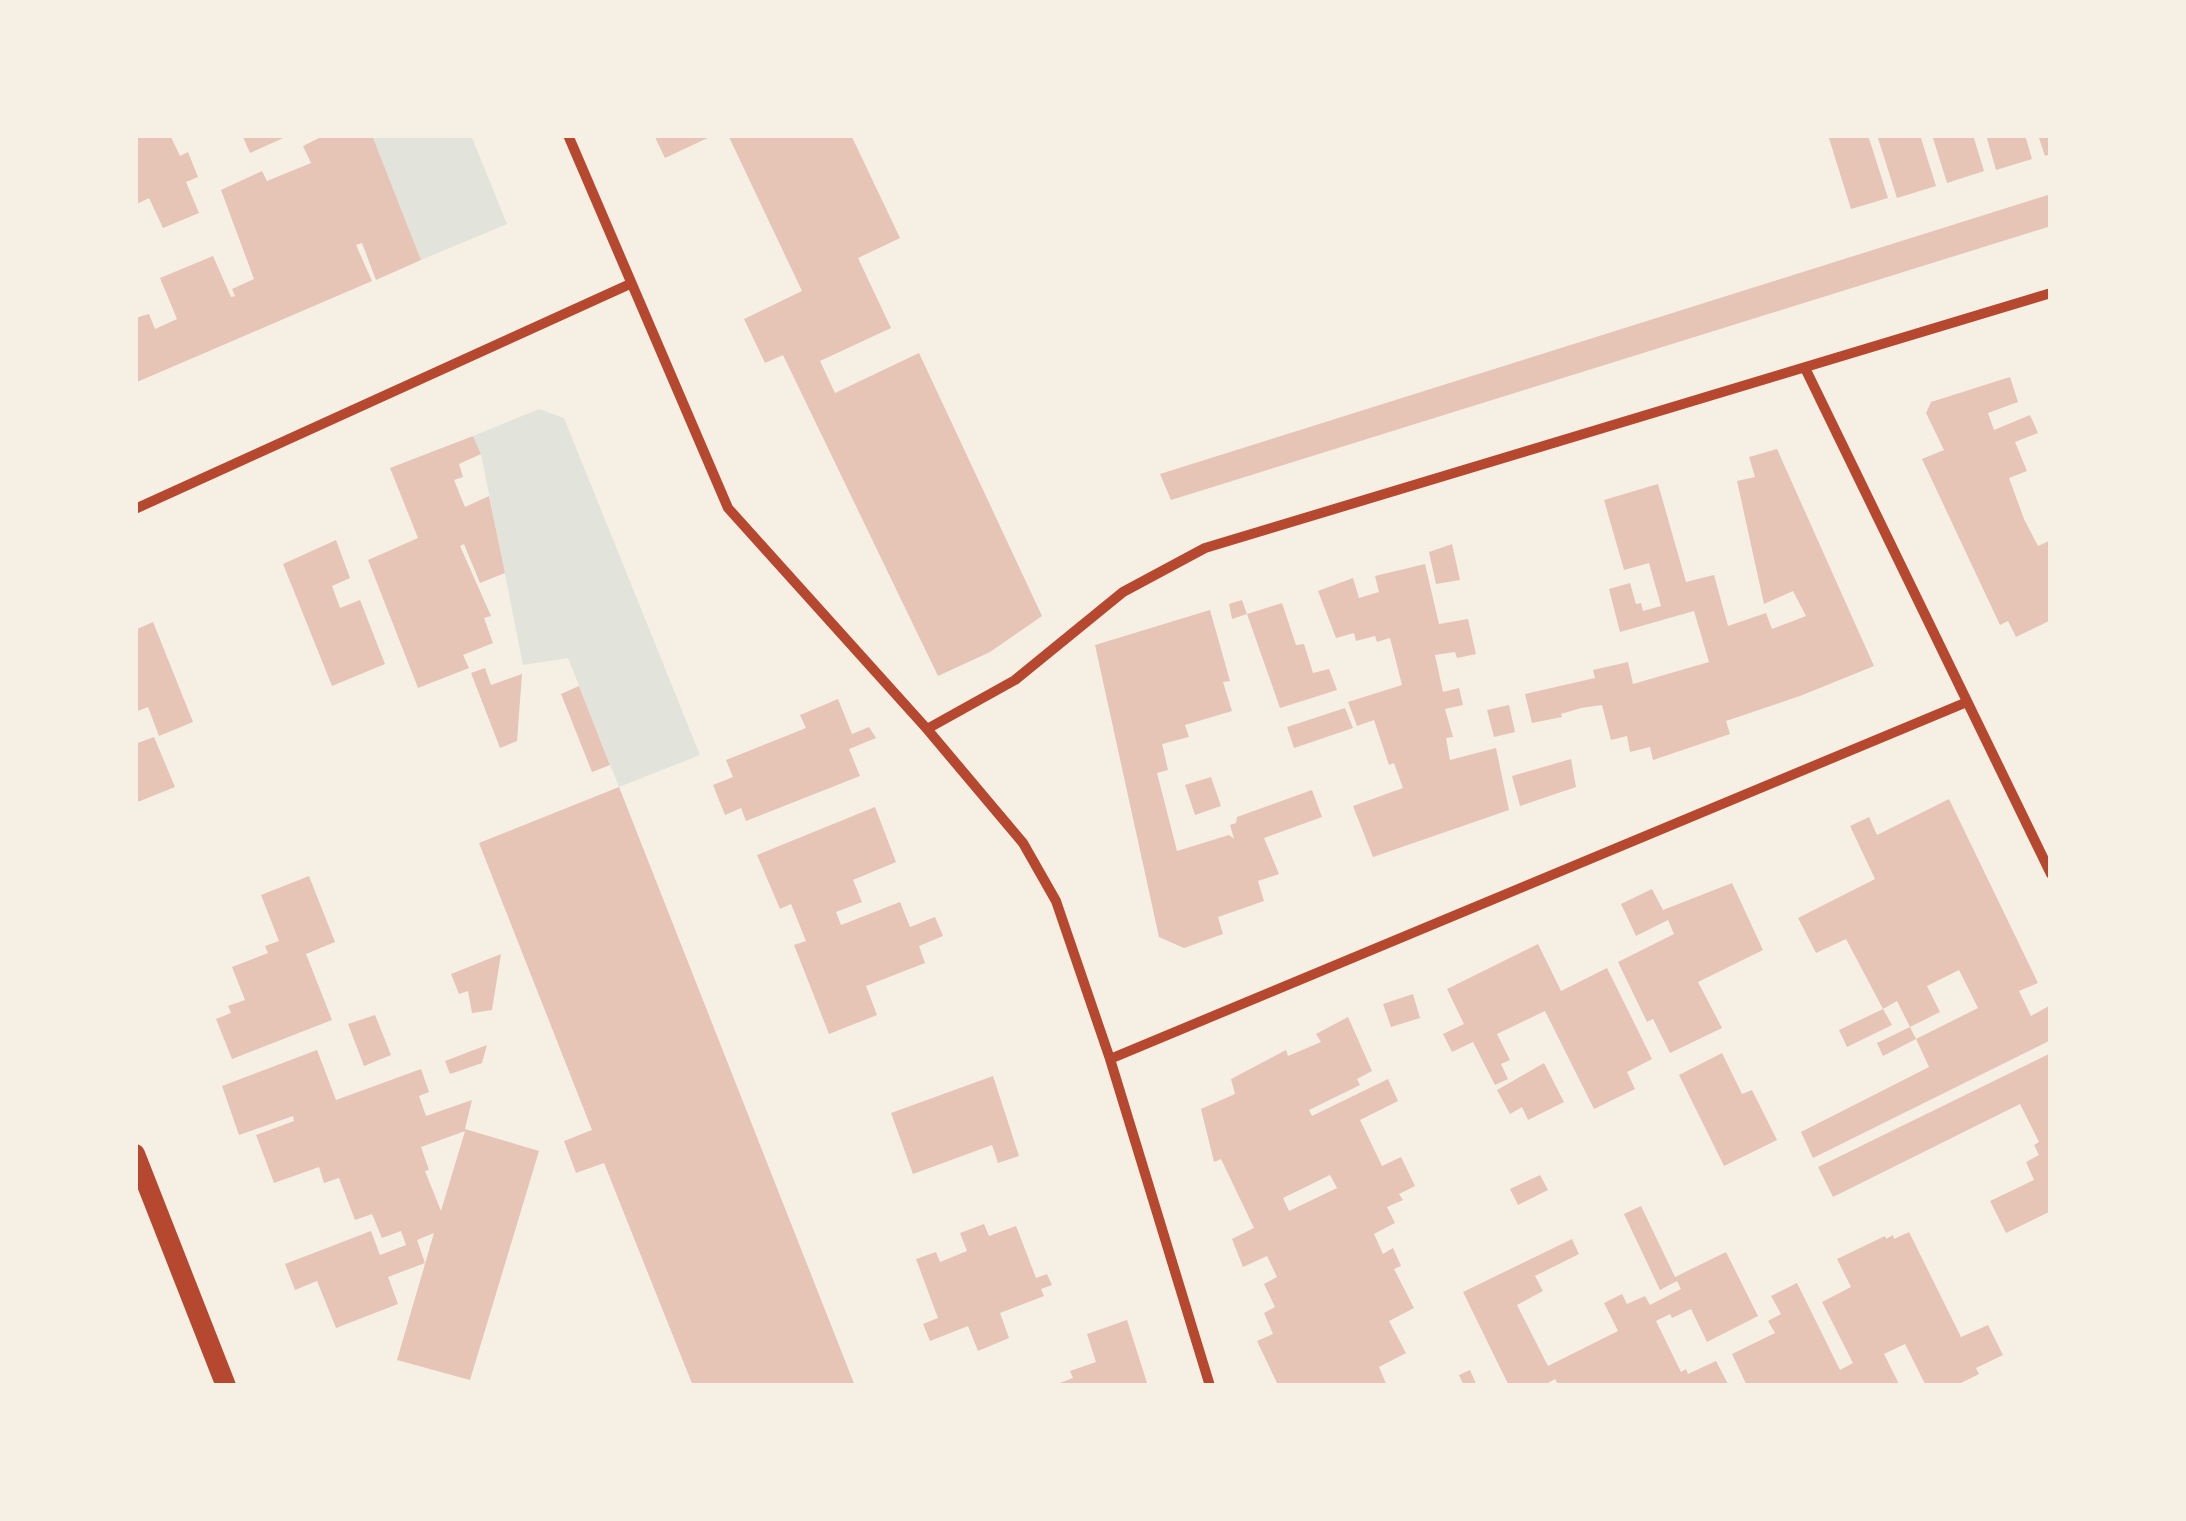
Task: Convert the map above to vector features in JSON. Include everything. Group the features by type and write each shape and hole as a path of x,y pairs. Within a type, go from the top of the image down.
{"main road":[{"path":"135,1154 226,1386"}],"street":[{"path":"568,135 728,508 1023,843 1056,901 1110,1059 1210,1386"},
{"path":"135,509 630,284"},
{"path":"926,729 1014,680 1123,592 1205,548 2051,292"},
{"path":"1806,368 2051,874"},
{"path":"1110,1059 1968,702"}],"shaded area":[{"path":"372,135 471,135 507,224 421,260"},
{"path":"539,409 564,418 700,755 619,787 568,658 523,665 481,454 473,436"}],"building":[{"path":"135,135 170,135 180,156 188,152 198,177 186,182 199,213 163,228 149,198 135,205"},
{"path":"242,135 290,135 250,153"},
{"path":"325,135 372,135 421,260 376,280 362,243 356,245 372,281 137,382 135,318 149,314 155,329 177,319 160,278 213,256 231,297 235,296 232,289 254,279 221,190 262,171 267,181 311,163 303,146"},
{"path":"654,135 714,135 665,158"},
{"path":"728,135 851,135 900,238 858,258 891,328 820,361 835,393 919,353 1042,616 990,652 938,676 783,355 765,363 744,319 802,291"},
{"path":"1828,135 1868,135 1888,198 1851,209"},
{"path":"1877,135 1920,135 1936,186 1897,198"},
{"path":"1932,135 1973,135 1984,171 1947,183"},
{"path":"1986,135 2025,135 2032,159 1996,170"},
{"path":"2038,135 2051,135 2051,154 2045,156"},
{"path":"2051,194 2051,226 1171,500 1160,474"},
{"path":"2010,377 2018,402 1988,413 1994,430 2030,415 2038,433 2015,442 2027,471 2009,478 2038,546 2051,540 2051,620 2016,637 2008,621 2000,625 1922,459 1944,450 1926,413 1931,402"},
{"path":"473,436 481,454 459,464 463,477 454,480 465,507 489,496 505,573 480,583 464,544 460,546 491,616 484,618 493,643 463,655 469,668 418,688 368,560 418,538 390,468"},
{"path":"1777,449 1874,666 1726,721 1730,734 1653,760 1650,747 1630,752 1627,736 1611,740 1602,705 1532,723 1525,694 1595,678 1593,670 1628,662 1633,684 1709,662 1694,611 1620,632 1609,589 1630,583 1636,604 1641,603 1643,611 1661,606 1649,563 1624,570 1604,500 1658,484 1686,582 1714,575 1728,626 1766,613 1772,629 1806,616 1793,591 1764,604 1737,481 1755,477 1749,457"},
{"path":"336,540 350,578 332,586 340,608 360,600 385,664 332,686 283,564"},
{"path":"1452,544 1460,580 1436,584 1429,552"},
{"path":"1425,564 1439,624 1468,619 1476,654 1457,658 1455,652 1435,655 1443,692 1459,688 1463,705 1445,709 1453,737 1446,738 1450,760 1496,748 1509,810 1373,857 1353,806 1403,788 1394,763 1389,765 1374,720 1357,726 1348,702 1402,685 1390,638 1377,642 1375,636 1356,641 1354,633 1336,638 1318,591 1353,578 1359,598 1379,592 1375,576"},
{"path":"1242,600 1247,614 1232,619 1229,604"},
{"path":"1282,603 1296,645 1304,644 1313,673 1329,669 1337,690 1280,708 1247,614"},
{"path":"1210,610 1230,681 1223,682 1232,711 1185,725 1189,737 1162,744 1168,770 1157,773 1177,851 1229,835 1234,839 1230,825 1236,823 1237,817 1312,790 1322,817 1264,838 1279,874 1258,881 1264,901 1218,917 1223,934 1184,948 1159,937 1095,645"},
{"path":"153,622 193,722 159,736 148,707 135,712 135,630"},
{"path":"485,668 491,685 522,674 517,741 500,748 471,673"},
{"path":"579,686 610,765 592,772 561,694"},
{"path":"838,699 852,734 869,727 876,738 849,749 860,776 746,821 741,808 725,815 713,785 733,777 726,760 806,728 800,715"},
{"path":"1509,705 1515,732 1494,737 1487,710"},
{"path":"1345,708 1353,728 1294,748 1287,727"},
{"path":"154,737 175,787 135,803 135,744"},
{"path":"1571,759 1576,787 1520,806 1512,776"},
{"path":"1211,777 1221,806 1195,815 1185,785"},
{"path":"619,787 855,1386 693,1386 604,1163 576,1173 564,1141 592,1130 479,843"},
{"path":"1949,799 2038,983 2019,991 2031,1016 2049,1006 2051,1010 2051,1040 1813,1158 1801,1132 1929,1067 1916,1039 1978,1008 1959,970 1927,986 1940,1012 1910,1027 1897,1001 1883,1009 1846,939 1816,953 1798,918 1875,879 1850,826 1869,817 1877,835"},
{"path":"875,807 896,862 853,880 862,902 836,912 841,925 900,902 910,927 935,917 943,936 919,946 925,963 866,986 877,1015 829,1034 794,945 806,941 791,904 780,909 757,855"},
{"path":"309,876 335,942 306,954 332,1020 232,1059 216,1019 231,1013 228,1006 245,1000 232,967 268,953 265,946 279,941 261,895"},
{"path":"1732,883 1763,950 1698,982 1722,1028 1670,1053 1653,1019 1647,1022 1618,962 1674,934 1668,920 1636,936 1621,904 1652,889 1663,910"},
{"path":"1538,944 1561,991 1607,968 1652,1059 1627,1072 1635,1089 1594,1109 1545,1011 1497,1034 1510,1060 1501,1064 1508,1079 1495,1085 1473,1042 1452,1052 1443,1034 1464,1024 1447,989"},
{"path":"501,954 492,1010 472,1013 468,991 459,994 451,974"},
{"path":"1413,994 1420,1018 1391,1027 1383,1004"},
{"path":"1883,1009 1892,1025 1847,1047 1839,1030"},
{"path":"375,1015 391,1055 364,1066 348,1024"},
{"path":"1348,1017 1372,1071 1357,1079 1360,1085 1309,1110 1312,1116 1388,1079 1398,1101 1360,1120 1382,1166 1401,1157 1415,1186 1399,1194 1403,1200 1387,1207 1395,1223 1374,1234 1383,1254 1393,1248 1401,1266 1394,1269 1414,1308 1389,1321 1406,1353 1379,1367 1387,1386 1271,1386 1277,1383 1257,1341 1273,1334 1264,1313 1275,1307 1264,1284 1277,1277 1267,1256 1243,1267 1232,1239 1254,1228 1221,1159 1214,1162 1201,1109 1235,1094 1231,1079 1286,1050 1288,1056 1321,1042 1316,1034","holes":["1330,1175 1337,1188 1289,1211 1283,1198"]},
{"path":"1910,1027 1916,1039 1883,1056 1877,1043"},
{"path":"487,1045 482,1063 450,1074 445,1061"},
{"path":"317,1050 336,1100 421,1069 429,1092 419,1096 426,1116 472,1100 465,1129 539,1151 470,1380 397,1360 434,1233 417,1240 425,1263 388,1277 398,1304 336,1328 317,1281 295,1290 285,1264 371,1231 380,1255 406,1245 401,1231 382,1238 372,1214 355,1220 339,1178 324,1183 319,1167 274,1183 256,1135 294,1121 293,1116 239,1135 222,1086","holes":["465,1131 441,1211 425,1171 429,1170 421,1147"]},
{"path":"1722,1053 1742,1094 1752,1090 1777,1140 1724,1166 1679,1075"},
{"path":"2051,1053 2051,1211 2006,1233 1990,1201 2034,1180 2026,1162 2039,1155 2034,1145 2039,1142 2020,1104 1833,1197 1818,1167"},
{"path":"1544,1063 1564,1102 1528,1120 1522,1107 1510,1114 1497,1090"},
{"path":"993,1076 1019,1156 998,1163 992,1145 913,1174 891,1113"},
{"path":"1540,1175 1548,1190 1518,1205 1510,1189"},
{"path":"1641,1206 1675,1277 1726,1252 1758,1316 1707,1342 1691,1309 1656,1321 1681,1372 1686,1369 1688,1374 1716,1361 1729,1386 1559,1386 1555,1379 1543,1386 1509,1386 1463,1292 1572,1239 1579,1254 1535,1276 1543,1291 1517,1305 1548,1366 1618,1331 1604,1303 1622,1294 1627,1304 1645,1296 1650,1305 1681,1289 1677,1281 1660,1290 1624,1214"},
{"path":"984,1224 989,1236 1016,1226 1036,1278 1047,1274 1052,1285 1041,1289 1044,1296 1000,1313 1009,1338 978,1351 968,1326 930,1341 923,1324 938,1318 916,1259 936,1252 940,1262 967,1251 960,1233"},
{"path":"1909,1232 1961,1337 1988,1325 2003,1355 1976,1368 1979,1374 1955,1386 1926,1386 1905,1344 1884,1354 1900,1386 1747,1386 1732,1354 1775,1333 1768,1321 1781,1314 1771,1296 1797,1283 1840,1370 1853,1363 1822,1302 1851,1287 1837,1259 1885,1236 1886,1239 1893,1235 1894,1239"},
{"path":"1127,1320 1148,1386 1052,1386 1073,1378 1070,1371 1096,1362 1087,1334"},
{"path":"1470,1370 1477,1386 1464,1386 1459,1375"}]}
